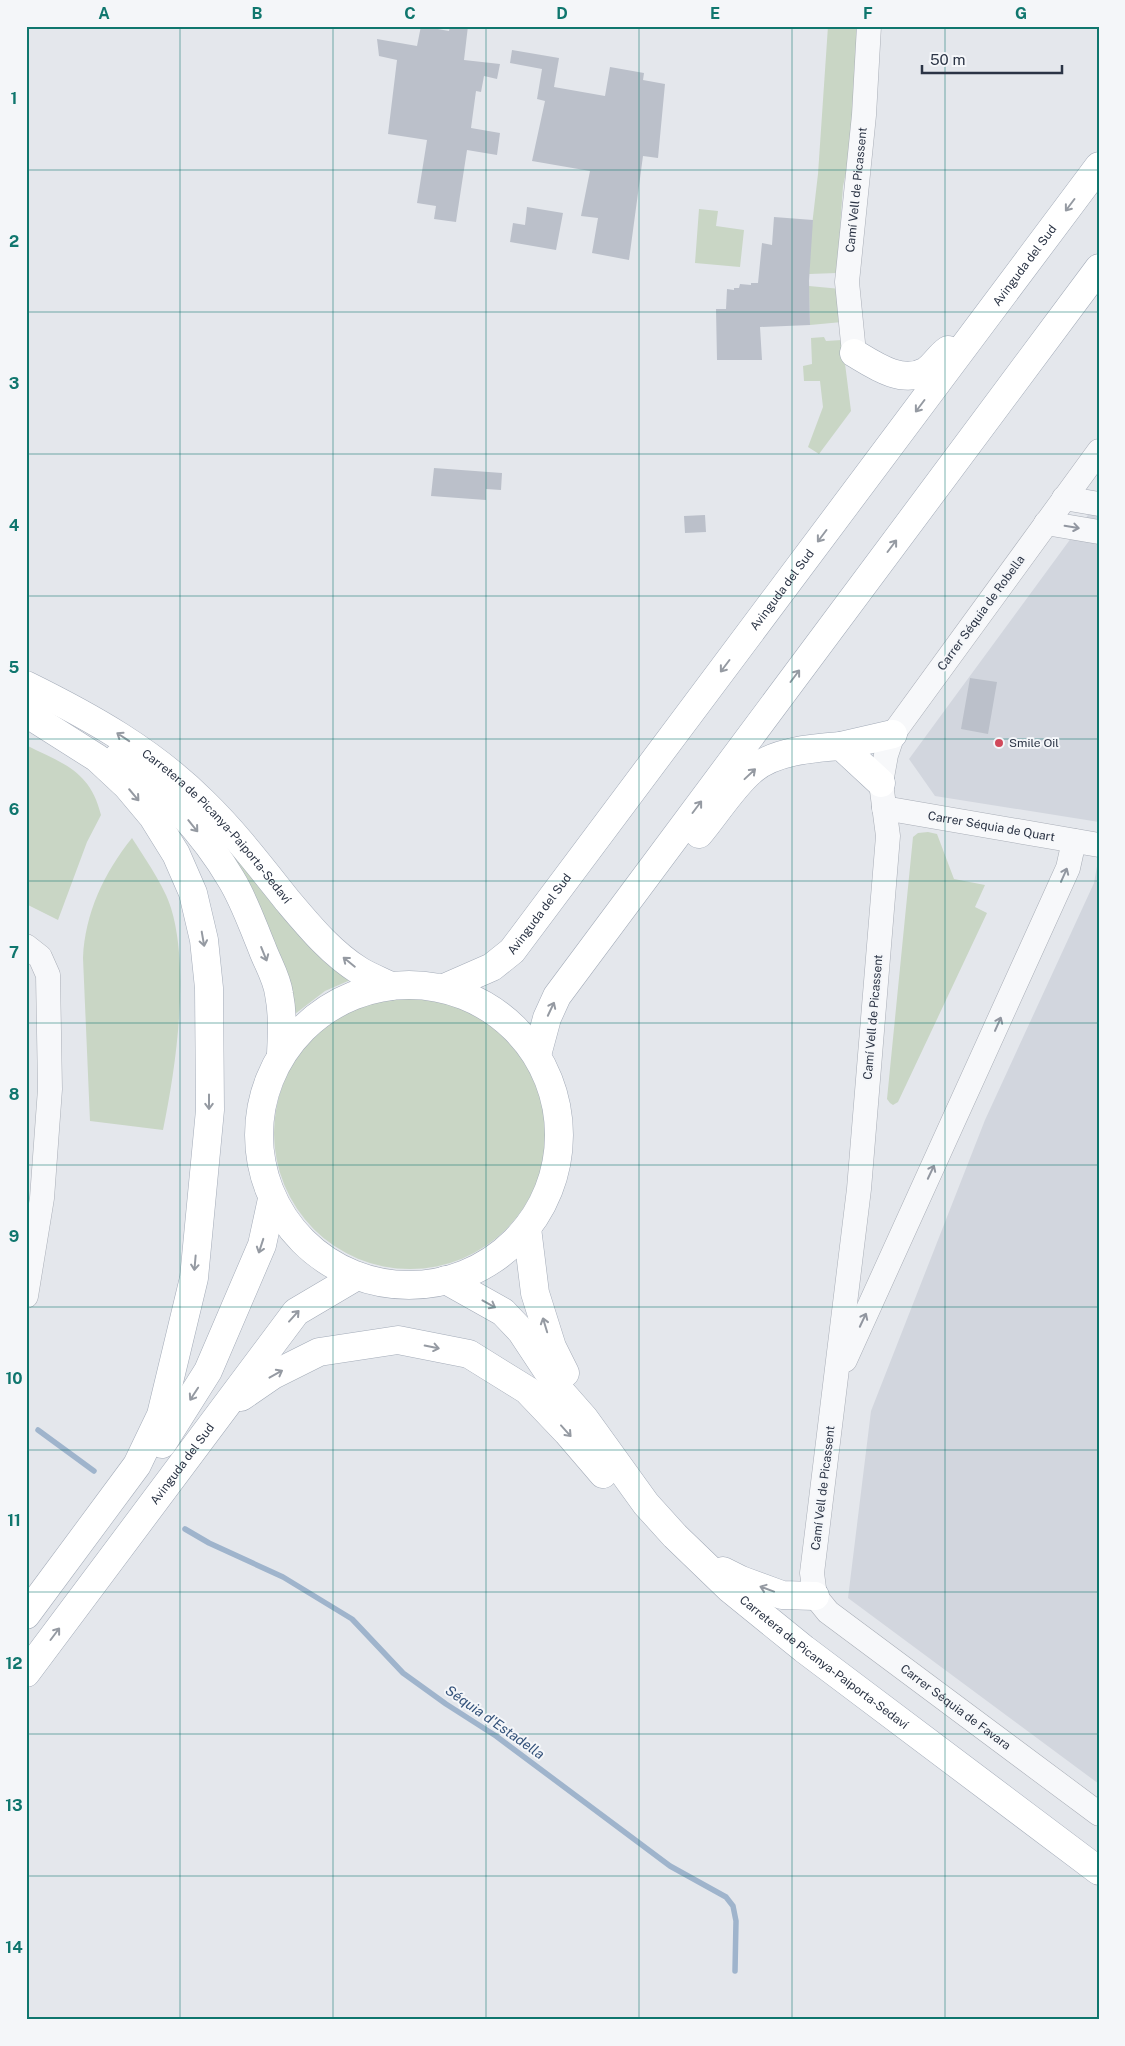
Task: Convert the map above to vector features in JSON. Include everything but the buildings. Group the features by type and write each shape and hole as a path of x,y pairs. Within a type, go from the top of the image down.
{"main road":[{"name":"Avinguda del Sud","path":"444,988 492,967 512,951 1099,166"},
{"path":"537,1055 547,1018 557,996 1099,268"},
{"path":"854,352 878,368 898,375 915,376 927,370 940,356 973,334"},
{"name":"Carretera de Picanya-Paiporta-Sedaví","path":"26,686 79,711 112,730 175,776 204,802 251,855 319,938 359,971 391,986"},
{"name":"Carretera de Picanya-Paiporta-Sedaví","path":"26,709 55,720 116,755 144,775 193,825 214,852 232,879 246,907 279,992 282,1025 281,1054"},
{"path":"26,713 97,758 109,769 127,786 153,817 176,854 193,893 204,940 209,988 210,1101 194,1278 162,1415 136,1465 26,1615"},
{"path":"600,938 647,897 751,771 781,754 841,746 893,734"},
{"path":"841,746 883,795"},
{"path":"412,984 444,988 480,1002 504,1019 512,1025 537,1055 555,1098 560,1143 550,1188 527,1228 491,1261 446,1280 401,1285 357,1276 322,1258 293,1231 272,1198 258,1150 262,1100 281,1054 307,1023 341,1000 391,986 412,984"},
{"name":"Avinguda del Sud","path":"26,1626 144,1472 208,1371 262,1245 272,1198"},
{"name":"Carretera de Picanya-Paiporta-Sedaví","path":"527,1228 535,1293 552,1347 584,1418"},
{"name":"Avinguda del Sud","path":"26,1673 296,1312 357,1276"},
{"name":"Carretera de Picanya-Paiporta-Sedaví","path":"446,1280 503,1312 520,1331 562,1393 584,1418 646,1504 730,1589 804,1649 1099,1871"},
{"path":"221,1410 273,1375 319,1352 398,1340 469,1354 527,1390 568,1432 610,1483 646,1504"},
{"path":"698,1558 740,1580 782,1595 814,1596"}],"street":[{"name":"Camí Vell de Picassent","path":"854,352 847,282 864,115 869,26"},
{"name":"Carrer Séquia de Robella","path":"883,795 886,755 893,734 1099,451"},
{"path":"1064,498 1099,504"},
{"path":"1046,523 1099,532"},
{"name":"Camí Vell de Picassent","path":"814,1596 812,1573 859,1189 888,836 883,795"},
{"name":"Carrer Séquia de Quart","path":"883,795 1074,842 1099,845"},
{"name":"Camí Vell de Picassent","path":"836,1380 1068,868 1074,842"},
{"path":"26,946 40,957 48,975 50,1089 42,1198 26,1296"},
{"path":"852,1250 871,1260 889,1263"},
{"name":"Carrer Séquia de Favara","path":"814,1596 828,1612 1096,1805"}],"shaded area":[{"path":"1099,500 1099,822 935,796 909,759"},
{"path":"1099,855 1099,1784 848,1598 871,1411 985,1120 1094,883"}],"green space":[{"path":"828,26 860,26 853,142 843,186 837,273 809,274 811,234 818,174"},
{"path":"699,209 718,211 716,226 744,230 740,267 695,263"},
{"path":"809,286 841,289 842,322 810,325"},
{"path":"824,337 826,341 842,340 851,411 819,454 808,447 823,407 820,381 804,381 803,366 812,364 811,338"},
{"path":"26,745 63,764 82,778 90,788 101,815 87,842 58,920 26,904"},
{"path":"193,807 350,979 348,981 325,991 295,1014"},
{"path":"928,832 937,834 954,879 985,885 975,907 987,913 898,1102 893,1105 887,1099 913,837 918,833"},
{"path":"132,838 154,872 168,900 177,933 180,960 179,1019 163,1130 90,1121 83,958 85,941 92,909 98,894 113,865"},
{"path":"397,997 423,997 437,999 462,1007 486,1020 506,1037 523,1057 536,1081 544,1106 546,1133 544,1160 536,1185 523,1209 506,1229 486,1246 462,1259 437,1267 397,1269 370,1263 346,1253 324,1238 305,1219 290,1197 280,1173 274,1146 274,1120 280,1093 290,1069 305,1047 324,1028 346,1013 370,1003"}],"waterway":[{"path":"38,1430 94,1471"},
{"name":"Séquia d'Estadella","path":"185,1529 209,1543 283,1577 352,1619 403,1673 446,1704 496,1736 670,1866 726,1897 733,1906 736,1921 735,1971"}],"place":[{"name":"Smile Oil","path":"999,743"}]}
